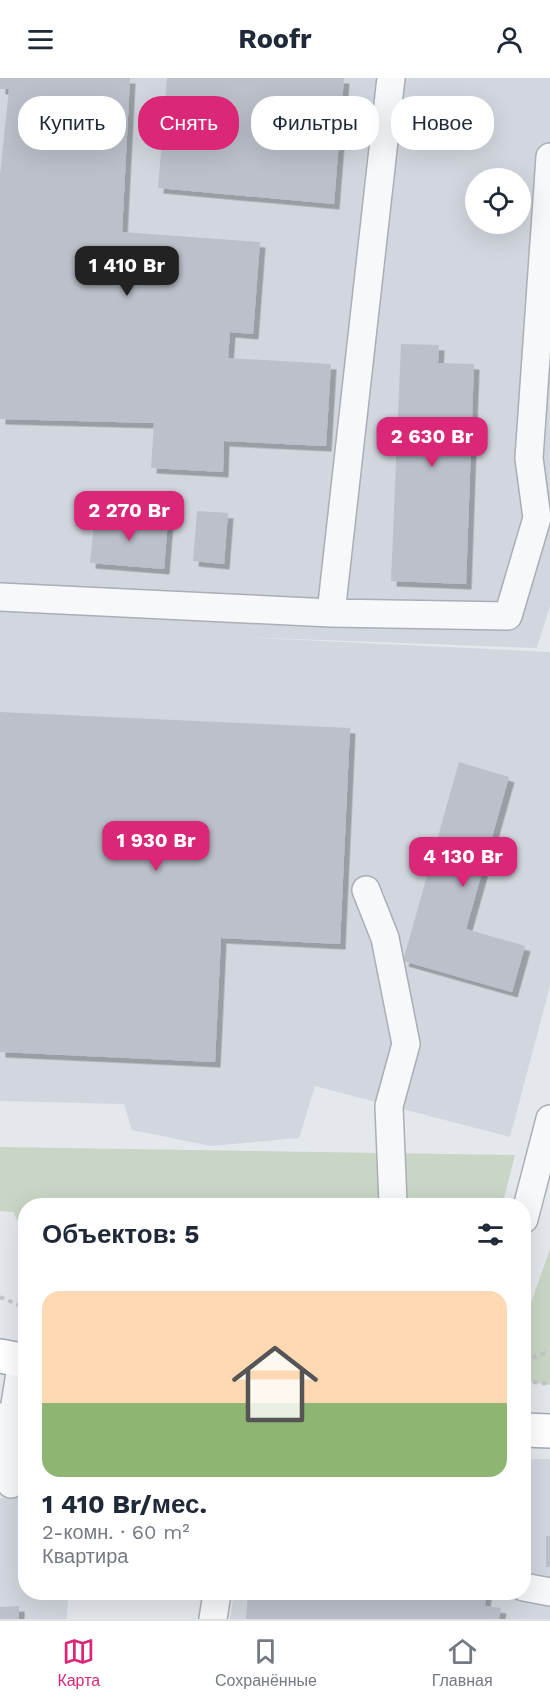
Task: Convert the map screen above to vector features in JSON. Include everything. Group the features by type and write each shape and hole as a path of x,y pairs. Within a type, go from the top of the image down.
{"main road":[{"path":"531,1430 550,1431"}],"street":[{"path":"331,613 391,78"},
{"path":"0,597 331,613 508,616 537,518 529,458 550,157"},
{"path":"366,891 385,938 405,1044 389,1106 393,1198"},
{"path":"529,1198 550,1119"},
{"path":"11,1484 7,1417 16,1359"},
{"path":"531,1588 550,1592"},
{"path":"213,1619 216,1600"}],"path":[{"path":"0,1297 18,1305"},
{"path":"531,1358 550,1351"},
{"path":"531,1382 550,1384"}],"shaded area":[{"path":"0,78 550,78 550,606 537,648 240,637 550,652 550,986 510,1137 315,1086 299,1138 211,1146 132,1130 124,1104 0,1101"},
{"path":"531,1459 550,1459 550,1619 230,1619 233,1600 531,1600"},
{"path":"0,1498 18,1498 18,1600 68,1600 67,1619 0,1619"}],"green space":[{"path":"0,1147 515,1155 504,1198 18,1198 18,1222 13,1212 0,1211"},
{"path":"550,1249 550,1385 531,1382 531,1303"}],"building":[{"path":"0,78 130,78 122,232 260,242 253,334 230,332 228,358 331,364 326,446 224,441 223,472 151,468 154,423 0,419 0,175 9,89 0,89"},
{"path":"167,78 344,78 343,96 251,96 251,150 338,150 334,204 158,188 161,150 239,150 239,96 166,96"},
{"path":"401,344 439,345 438,363 474,364 466,584 391,581"},
{"path":"197,511 228,513 224,564 193,561"},
{"path":"95,514 168,520 164,569 90,563"},
{"path":"0,712 350,728 340,944 221,938 215,1062 0,1052"},
{"path":"459,762 509,777 466,929 525,946 512,992 403,961"},
{"path":"546,1536 550,1536 550,1567 546,1567"},
{"path":"247,1600 485,1600 485,1606 501,1608 499,1619 246,1619"},
{"path":"19,1606 19,1619 0,1619 0,1607"}]}
